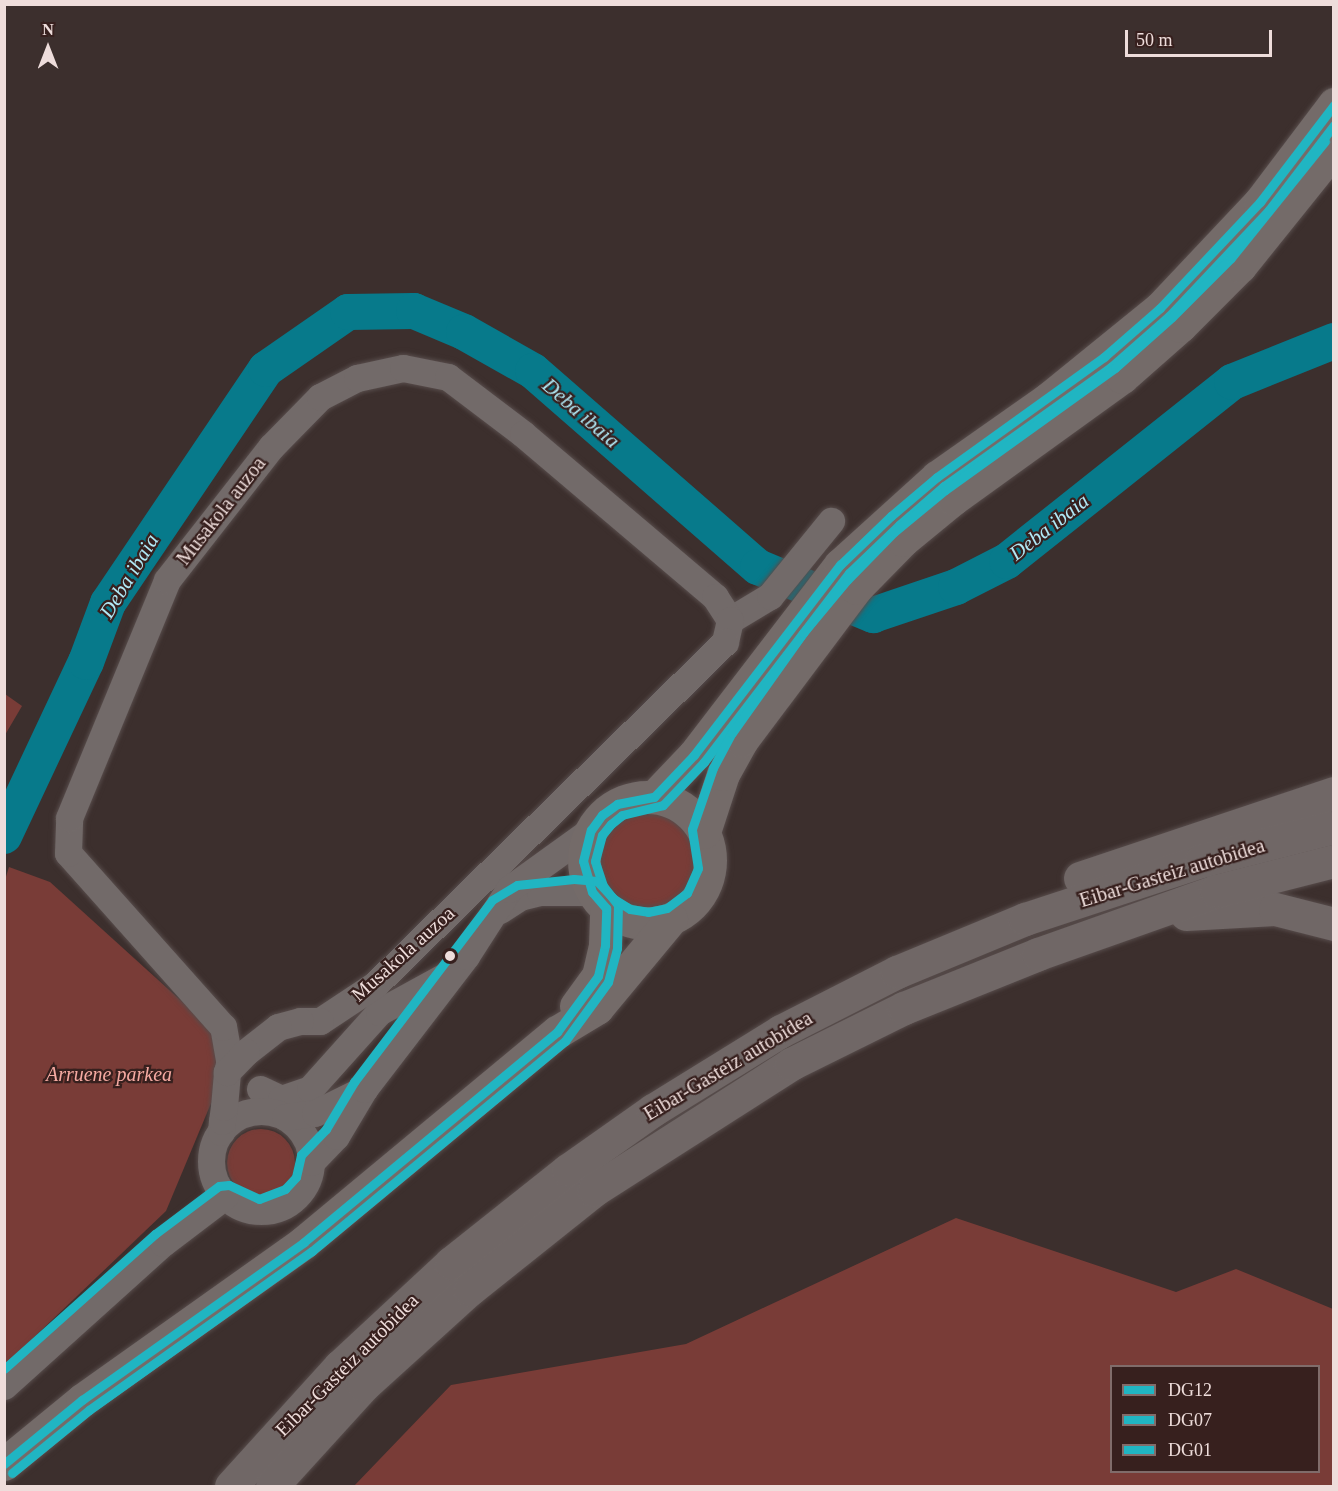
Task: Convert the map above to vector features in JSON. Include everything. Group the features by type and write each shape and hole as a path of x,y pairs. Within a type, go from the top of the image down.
{"highway":[{"path":"781,1031 849,982 965,925 1159,849 1334,793"},
{"name":"Eibar-Gasteiz autobidea","path":"231,1486 340,1366 451,1263 568,1170 653,1110 781,1031 897,972 1025,919 1201,861 1334,827"},
{"name":"Eibar-Gasteiz autobidea","path":"272,1486 364,1385 470,1289 594,1190 682,1131 791,1064 904,1008 1038,954 1216,891 1334,861"},
{"path":"1151,915 1275,909 1334,924"}],"main road":[{"path":"654,797 803,632 937,477 1086,371 1160,308 1217,252 1260,202 1334,104"},
{"path":"876,548 962,492 1114,383 1180,326 1240,266 1334,149"},
{"path":"704,832 723,774 803,632"},
{"path":"4,1464 82,1400 304,1242 557,1032 597,1008 671,919 697,900 705,886 711,853 704,832 683,809 654,797 617,804 591,830 584,861 599,900 605,945 598,976 557,1032"},
{"path":"599,900 626,920 648,924 671,919"}],"street":[{"name":"Musakola auzoa","path":"221,1132 229,1047 219,1019 68,853 69,818 167,580 271,447 320,397 357,378 403,368 448,377 523,434 715,597 730,620 725,642 374,985 320,1021 300,1021 278,1028 246,1052 227,1072"},
{"path":"730,620 770,596 826,526"},
{"name":"Musakola auzoa","path":"311,1162 336,1136 364,1089 499,910 509,889 591,830"},
{"name":"Musakola auzoa","path":"499,910 520,897 540,892 599,900"},
{"path":"320,1021 312,1030 272,1045 262,1056 257,1073 272,1106 305,1137 311,1162 307,1182 285,1205 256,1211 225,1196 213,1177 211,1159 221,1132 244,1114 272,1106 281,1099 310,1089 379,1012 455,970"},
{"path":"272,1106 315,1113 364,1089"},
{"path":"4,1386 164,1243 225,1196"}],"green space":[{"path":"5,694 22,706 5,735"},
{"path":"646,807 667,811 684,823 696,840 700,861 696,882 684,899 667,911 646,915 625,911 608,899 596,882 592,861 596,840 608,823 625,811"},
{"name":"Arruene parkea","path":"9,867 50,882 220,1036 217,1089 166,1211 5,1365 4,883"},
{"path":"261,1129 274,1132 285,1139 292,1150 295,1163 292,1176 285,1187 274,1194 261,1197 248,1194 237,1187 230,1176 227,1163 230,1150 237,1139 248,1132"},
{"path":"956,1218 1176,1292 1236,1269 1333,1309 1333,1486 354,1486 451,1385 686,1344"}],"waterway":[{"name":"Deba ibaia","path":"4,836 86,662 108,603 266,369 348,312 414,311 464,332 533,371 758,567 873,615 956,587 1007,561 1232,382 1334,341"}],"transit line":[{"name":"DG12","path":"4,1464 82,1400 304,1242 557,1032 598,976 605,945 606,908 592,892 583,861 591,830 602,815 617,804 654,797 694,755 840,565 891,516 937,477 1104,357 1160,308 1260,202 1334,105"},
{"name":"DG07","path":"12,1473 89,1410 312,1251 565,1041 608,982 617,948 618,905 603,886 595,861 602,835 611,824 622,815 663,805 704,762 849,573 899,525 944,486 1111,367 1169,316 1269,210 1334,125"},
{"name":"DG01","path":"4,1369 155,1234 219,1186 229,1185 259,1199 285,1189 296,1177 301,1155 326,1129 354,1082 492,900 517,885 574,879 597,881 614,899 630,909 648,912 667,908 687,893 698,868 692,829 713,768 732,733 803,633 847,580 894,532 945,490 1115,368 1172,317 1231,258 1325,141"}]}
